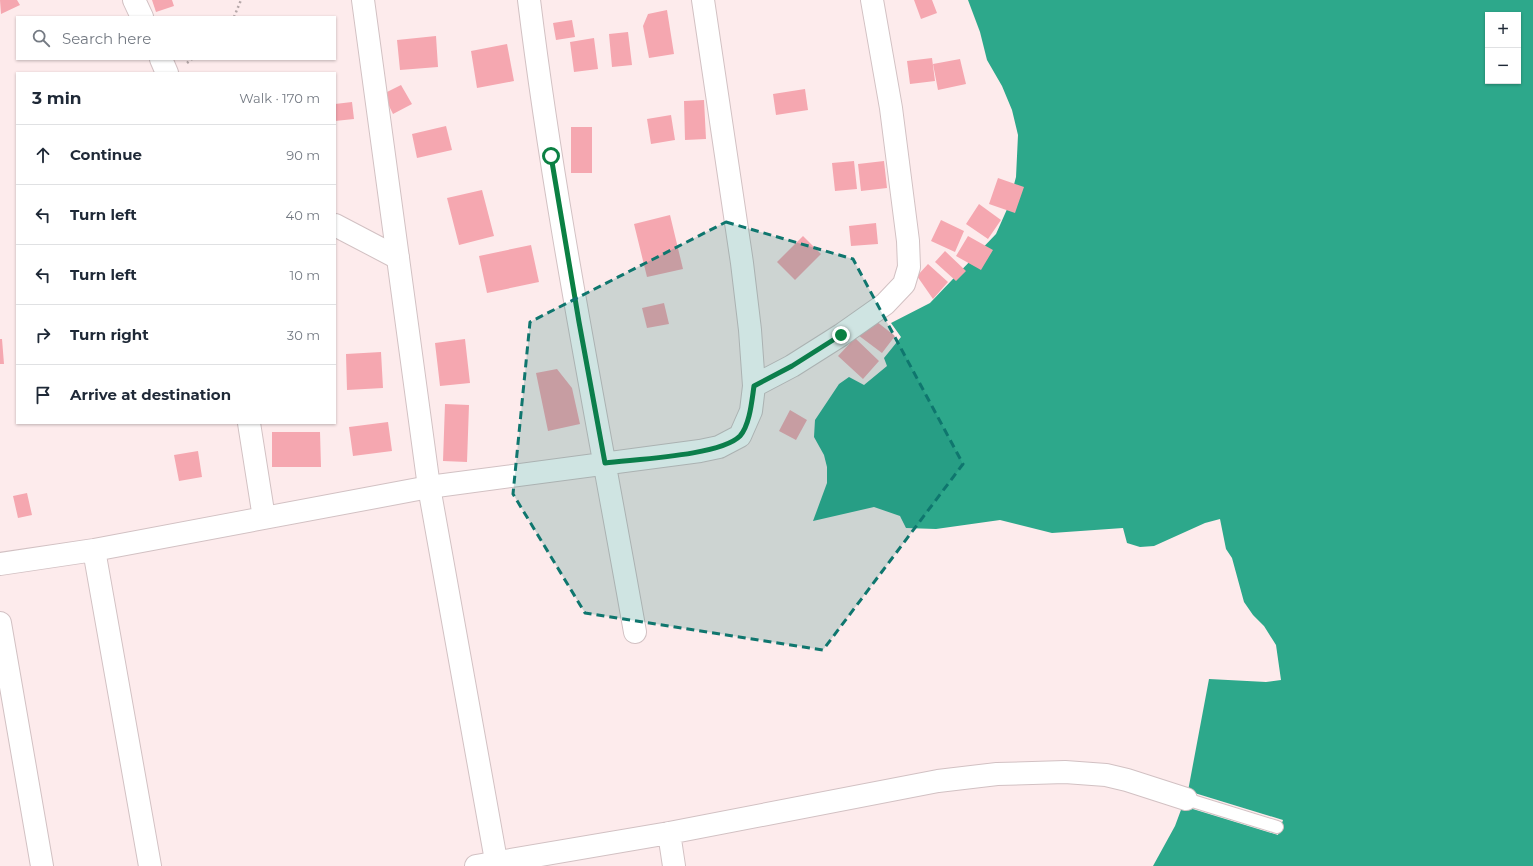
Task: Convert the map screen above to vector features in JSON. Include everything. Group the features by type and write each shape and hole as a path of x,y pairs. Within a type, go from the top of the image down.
{"street":[{"path":"134,0 142,16"},
{"path":"363,0 429,487 490,865 669,833 938,781 997,774 1064,772 1106,775 1186,799"},
{"path":"529,0 571,274 634,632"},
{"path":"0,564 94,550 429,487 700,451 719,447 740,436 751,411 754,386 750,330 742,263 703,0"},
{"path":"754,386 792,366 841,335 885,304 904,284 909,267 908,241 890,108 872,0"},
{"path":"161,60 167,72"},
{"path":"336,226 398,258"},
{"path":"250,424 264,518"},
{"path":"94,550 150,866"},
{"path":"0,623 42,866"},
{"path":"669,833 674,866"}],"lane":[{"path":"1186,799 1277,827"}],"path":[{"path":"234,16 241,0"}],"highlighted area":[{"path":"726,222 853,259 963,464 823,650 585,613 513,494 530,322"}],"shaded area":[{"path":"968,0 1533,0 1533,866 1153,866 1175,826 1188,791 1209,679 1266,682 1281,680 1276,645 1264,626 1253,615 1244,602 1232,558 1226,549 1220,519 1205,523 1154,546 1140,547 1127,543 1123,528 1052,533 1000,520 936,529 906,528 900,516 874,507 813,521 827,483 827,467 824,455 814,437 815,420 839,384 849,377 864,385 887,366 884,358 901,337 891,323 930,303 996,234 1008,207 1016,177 1018,135 1012,110 1002,86 987,60 980,32"}],"pier":[{"path":"1188,791 1283,820 1278,835 1183,806"}],"building":[{"path":"0,0 17,0 20,5 1,14"},
{"path":"152,0 172,0 174,6 156,12"},
{"path":"914,0 932,0 937,13 921,19"},
{"path":"667,10 674,54 649,58 643,26 648,14"},
{"path":"572,20 575,37 556,40 553,23"},
{"path":"628,32 632,65 612,67 609,34"},
{"path":"436,36 438,67 400,70 397,40"},
{"path":"594,38 598,69 574,72 570,42"},
{"path":"507,44 514,81 477,88 471,51"},
{"path":"932,58 935,81 910,84 907,61"},
{"path":"960,59 966,84 938,90 933,64"},
{"path":"401,85 412,104 393,114 383,94"},
{"path":"805,89 808,110 776,115 773,94"},
{"path":"704,100 706,139 685,140 684,101"},
{"path":"352,102 354,119 336,121 336,104"},
{"path":"671,115 675,140 651,144 647,119"},
{"path":"446,126 452,150 417,158 412,134"},
{"path":"571,127 592,127 592,173 571,173"},
{"path":"854,161 857,189 835,191 832,163"},
{"path":"884,161 887,188 861,191 858,164"},
{"path":"998,178 1024,187 1015,213 989,204"},
{"path":"482,190 494,236 459,245 447,198"},
{"path":"979,204 1001,220 988,239 966,224"},
{"path":"670,215 683,269 647,277 634,224"},
{"path":"941,220 964,231 955,252 931,241"},
{"path":"876,223 878,244 851,246 849,226"},
{"path":"803,236 821,254 795,280 777,262"},
{"path":"968,236 993,250 981,270 956,256"},
{"path":"531,245 539,282 487,293 479,256"},
{"path":"945,251 966,271 956,281 935,262"},
{"path":"928,264 948,282 933,299 917,276"},
{"path":"664,303 669,324 647,328 642,308"},
{"path":"872,318 895,336 882,353 858,335"},
{"path":"855,338 879,361 863,379 838,356"},
{"path":"0,339 2,339 4,364 0,364"},
{"path":"465,339 470,383 440,386 435,343"},
{"path":"381,352 383,388 347,390 346,354"},
{"path":"557,369 572,388 580,424 548,431 536,373"},
{"path":"445,404 469,405 467,462 443,461"},
{"path":"790,410 807,420 796,440 779,431"},
{"path":"388,422 392,451 353,456 349,427"},
{"path":"272,432 320,432 321,467 272,467"},
{"path":"198,451 202,477 179,481 174,455"},
{"path":"27,493 32,515 18,518 13,496"}],"route":[{"path":"551,156 605,463 700,451 719,447 740,436 751,411 754,386 792,366 841,335"}]}
